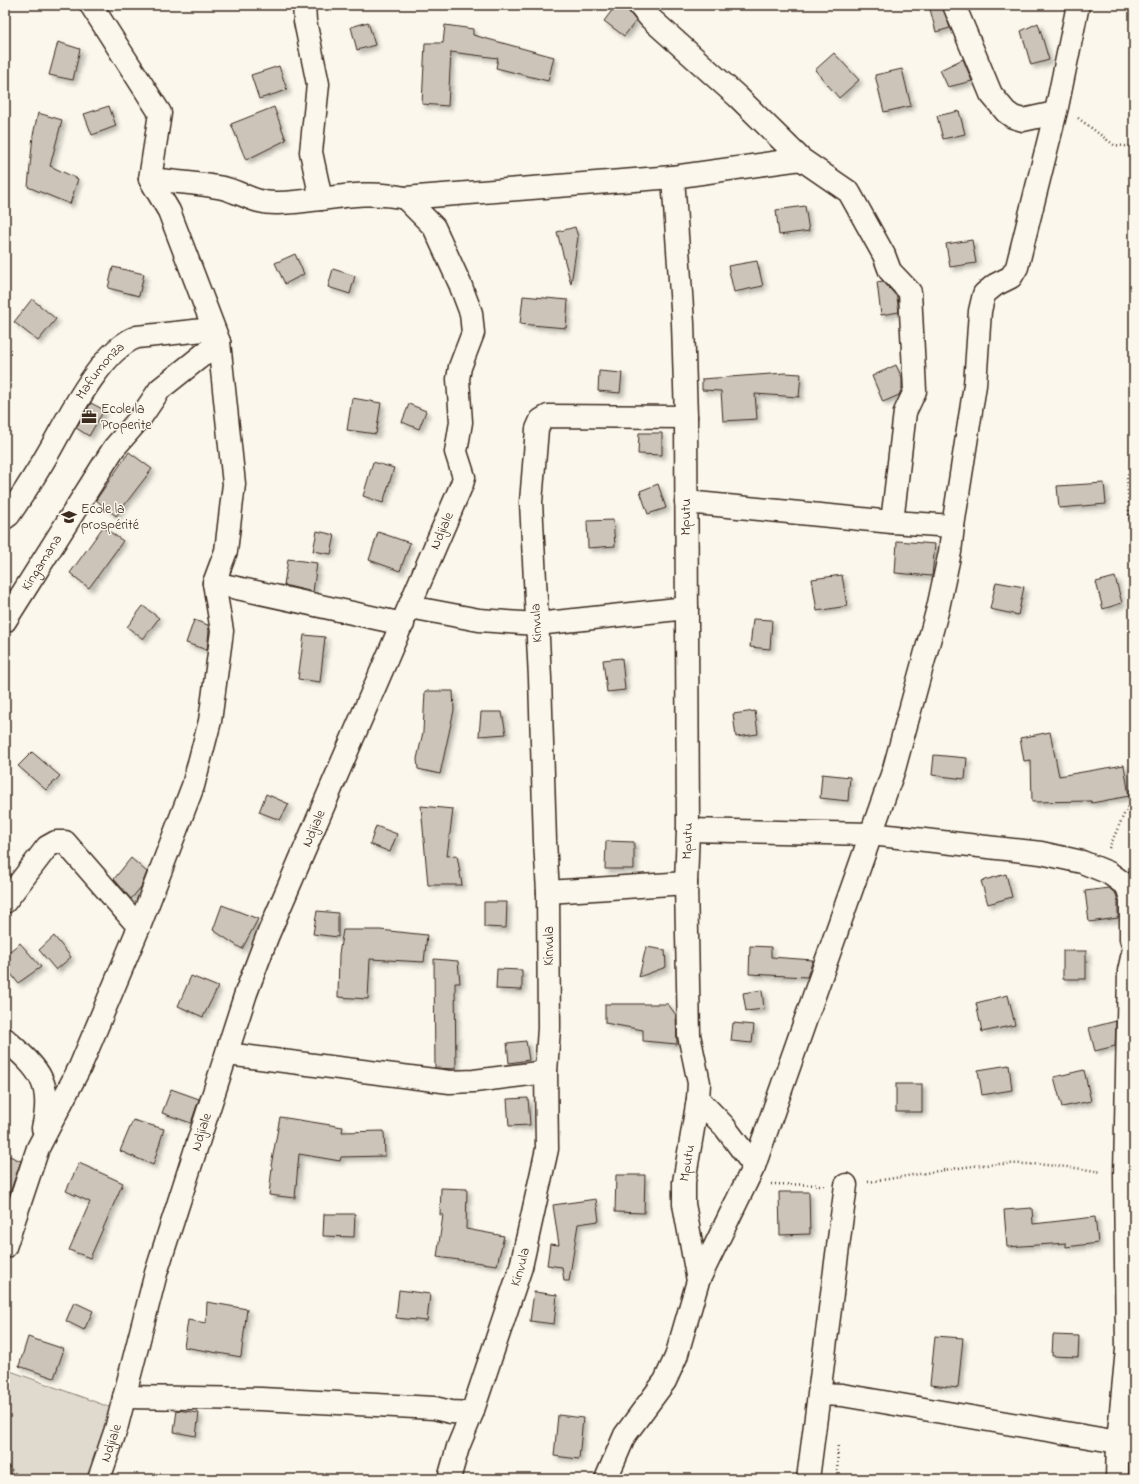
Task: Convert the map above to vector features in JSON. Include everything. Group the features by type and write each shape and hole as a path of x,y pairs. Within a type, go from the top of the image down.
{"street":[{"path":"5,1247 12,1202 80,1067 139,927 193,786 210,721 222,631 214,583 226,551 234,484 216,335 169,211 150,179 160,113 91,5"},
{"path":"304,5 305,21 318,84 311,152 321,198"},
{"path":"639,5 651,19 738,97 801,159 849,192 884,255 890,271 910,292 915,391 905,412 892,522"},
{"path":"954,5 991,94 1006,112 1013,117 1023,120 1056,110"},
{"path":"698,1281 750,1175 894,769 938,608 953,526 975,385 980,311 984,294 995,285 1011,277 1017,267 1056,110 1078,5"},
{"path":"150,179 222,188 253,200 278,203 354,194 389,194 405,198 673,177 801,159"},
{"name":"Mputu","path":"606,1479 625,1435 665,1381 676,1357 698,1281 684,1204 686,1167 698,1099 699,1075 691,1050 689,1035 686,883 688,830 686,417 683,323 673,177"},
{"name":"Ndjiale","path":"99,1479 124,1397 156,1273 246,993 267,937 406,616 464,477 456,452 461,422 458,379 460,367 473,333 471,313 460,284 434,227 405,198"},
{"name":"Mafumonza","path":"5,518 9,515 26,491 88,385 107,360 128,340 137,337 216,335"},
{"name":"Kingamana","path":"5,621 114,448 141,417 160,389 216,335"},
{"name":"Kinvula","path":"449,1479 458,1447 472,1414 521,1267 547,1149 548,1123 546,1072 549,1028 548,892 531,502 537,429 544,418 686,417"},
{"path":"686,502 892,522 953,526"},
{"path":"214,583 406,616 537,624 687,608"},
{"path":"688,830 871,834 1041,853 1082,862 1100,868 1127,886 1131,899 1131,940 1134,948 1129,971 1125,1175 1127,1349 1118,1442 1117,1479"},
{"path":"5,902 48,847 56,842 65,842 139,927"},
{"path":"548,892 686,883"},
{"path":"5,1039 34,1066 41,1076 45,1088 47,1110 38,1148"},
{"path":"227,1054 450,1082 474,1081 546,1072"},
{"path":"698,1099 724,1126 750,1175"},
{"path":"808,1479 846,1185"},
{"path":"820,1394 842,1395 1118,1442"},
{"path":"124,1397 261,1399 434,1408 451,1412 472,1414"}],"path":[{"path":"1056,110 1078,118 1114,145 1134,147"},
{"path":"1134,464 1127,476 1131,548 1134,561"},
{"path":"1100,868 1134,792"},
{"path":"750,1175 846,1185 975,1166 997,1165 1052,1165 1125,1175"},
{"path":"5,1465 22,1479"}],"shaded area":[{"path":"5,1369 112,1408 90,1479 5,1479"}],"building":[{"path":"616,5 622,5 627,9 636,21 624,36 604,21"},
{"path":"929,5 942,5 950,28 936,32"},
{"path":"368,22 375,45 357,50 351,27"},
{"path":"1038,23 1049,60 1031,65 1021,31"},
{"path":"445,25 473,29 473,35 554,57 548,81 496,68 498,58 451,52 448,106 422,104 425,43 443,43"},
{"path":"58,42 80,49 73,80 49,75"},
{"path":"834,53 859,80 839,98 815,70"},
{"path":"963,59 972,81 948,87 940,70"},
{"path":"279,66 287,90 259,99 251,75"},
{"path":"902,69 911,106 884,112 875,75"},
{"path":"109,106 116,126 92,135 84,114"},
{"path":"274,107 286,140 246,160 231,124"},
{"path":"959,111 965,134 943,139 937,116"},
{"path":"38,113 62,120 50,166 78,179 70,204 28,187 33,135"},
{"path":"805,206 809,231 779,235 776,210"},
{"path":"575,227 578,237 571,284 557,232"},
{"path":"972,240 976,263 950,267 946,244"},
{"path":"295,254 304,274 285,284 275,263"},
{"path":"757,261 763,286 734,292 728,266"},
{"path":"113,267 144,274 139,296 108,288"},
{"path":"333,269 355,276 350,294 328,287"},
{"path":"883,281 897,297 899,312 881,315 877,282"},
{"path":"523,296 568,300 566,328 520,324"},
{"path":"32,299 56,319 38,341 14,322"},
{"path":"896,365 902,378 902,388 899,395 883,402 872,376"},
{"path":"599,371 622,373 620,393 598,391"},
{"path":"785,373 801,374 799,397 755,394 757,419 723,421 721,391 702,390 702,379"},
{"path":"352,398 381,403 376,434 347,430"},
{"path":"91,403 104,410 89,436 76,428"},
{"path":"409,404 426,411 419,429 402,422"},
{"path":"639,433 662,433 662,455 638,454"},
{"path":"129,452 152,469 116,516 96,500"},
{"path":"373,462 394,468 383,503 363,496"},
{"path":"1104,483 1106,504 1059,508 1057,486"},
{"path":"658,484 666,508 648,514 640,491"},
{"path":"613,520 615,546 588,548 587,521"},
{"path":"103,527 123,541 89,588 70,573"},
{"path":"317,531 335,535 331,554 313,551"},
{"path":"378,532 410,543 400,571 369,560"},
{"path":"897,541 935,544 932,576 895,573"},
{"path":"288,559 317,563 313,592 284,585"},
{"path":"842,575 847,606 817,611 812,579"},
{"path":"1115,577 1122,603 1103,609 1096,582"},
{"path":"996,582 1024,587 1018,615 990,609"},
{"path":"143,606 159,618 143,639 127,627"},
{"path":"753,619 772,620 770,649 750,647"},
{"path":"194,620 208,625 209,631 207,650 186,643"},
{"path":"304,635 325,637 320,682 298,679"},
{"path":"622,658 625,690 607,692 603,660"},
{"path":"425,691 453,691 454,710 440,774 418,769 417,759 423,732"},
{"path":"755,711 758,734 736,737 733,714"},
{"path":"481,712 502,712 506,734 479,736"},
{"path":"1050,732 1059,776 1124,765 1129,796 1092,803 1091,801 1032,802 1031,760 1024,761 1020,738"},
{"path":"32,752 60,776 46,790 18,766"},
{"path":"934,755 967,758 965,779 932,775"},
{"path":"822,774 850,777 848,801 820,798"},
{"path":"266,794 289,804 280,820 259,812"},
{"path":"421,806 453,809 447,856 457,855 462,885 428,885"},
{"path":"376,826 397,834 390,852 370,844"},
{"path":"606,841 634,842 634,869 605,869"},
{"path":"131,858 147,872 141,887 131,899 114,879"},
{"path":"1006,874 1012,897 988,904 981,881"},
{"path":"1109,888 1116,894 1118,901 1118,918 1089,922 1085,891"},
{"path":"484,902 507,902 506,928 484,927"},
{"path":"222,905 258,919 242,949 213,930"},
{"path":"317,911 338,913 338,937 313,934"},
{"path":"343,930 380,930 427,935 424,962 370,959 368,999 338,997 339,954"},
{"path":"54,936 71,957 56,970 39,950"},
{"path":"20,943 41,967 18,983 5,966 5,955"},
{"path":"750,946 771,947 771,957 813,960 807,977 749,974"},
{"path":"646,947 665,950 666,967 639,977"},
{"path":"1063,951 1086,951 1086,979 1063,979"},
{"path":"434,959 458,961 460,983 455,983 456,1069 435,1068"},
{"path":"497,969 522,970 522,990 496,989"},
{"path":"191,976 218,987 203,1017 178,1006"},
{"path":"762,990 764,1009 746,1011 743,993"},
{"path":"1008,995 1015,1025 982,1032 976,1003"},
{"path":"605,1004 668,1004 676,1015 677,1044 643,1041 643,1030 605,1023"},
{"path":"1116,1021 1115,1046 1095,1051 1089,1028"},
{"path":"733,1023 754,1025 752,1043 731,1041"},
{"path":"526,1041 529,1060 509,1063 507,1043"},
{"path":"1009,1065 1012,1090 982,1095 978,1070"},
{"path":"1084,1070 1091,1101 1062,1107 1054,1077"},
{"path":"896,1084 922,1084 922,1112 896,1112"},
{"path":"171,1089 199,1099 191,1123 162,1113"},
{"path":"528,1098 530,1125 509,1126 507,1099"},
{"path":"280,1117 343,1127 342,1132 384,1131 385,1156 341,1157 340,1161 299,1154 295,1198 269,1195 271,1166"},
{"path":"133,1120 164,1129 153,1165 120,1151"},
{"path":"5,1154 21,1161 5,1207"},
{"path":"79,1163 123,1183 90,1258 69,1250 90,1202 66,1191"},
{"path":"616,1175 645,1175 644,1213 615,1212"},
{"path":"441,1188 467,1189 466,1229 504,1236 497,1265 437,1257 443,1215 440,1215"},
{"path":"779,1192 809,1192 810,1234 780,1235"},
{"path":"596,1199 599,1221 578,1224 569,1281 564,1281 562,1267 547,1265 550,1244 559,1245 553,1205"},
{"path":"1032,1208 1033,1224 1095,1217 1098,1243 1066,1247 1066,1243 1007,1247 1004,1210"},
{"path":"324,1214 355,1214 354,1237 323,1236"},
{"path":"399,1290 430,1294 427,1321 396,1318"},
{"path":"534,1292 557,1295 554,1324 530,1321"},
{"path":"74,1302 93,1311 84,1330 66,1321"},
{"path":"207,1302 247,1309 241,1357 184,1347 188,1320 206,1323"},
{"path":"1053,1335 1079,1336 1078,1357 1052,1356"},
{"path":"935,1336 963,1338 958,1388 930,1385"},
{"path":"28,1337 64,1349 54,1378 19,1366"},
{"path":"177,1410 199,1413 196,1436 174,1432"},
{"path":"558,1415 583,1418 579,1459 554,1456"}],"place":[{"name":"Ecole la Properite","path":"89,417"},
{"name":"Ecole la prospérité","path":"69,517"}]}
